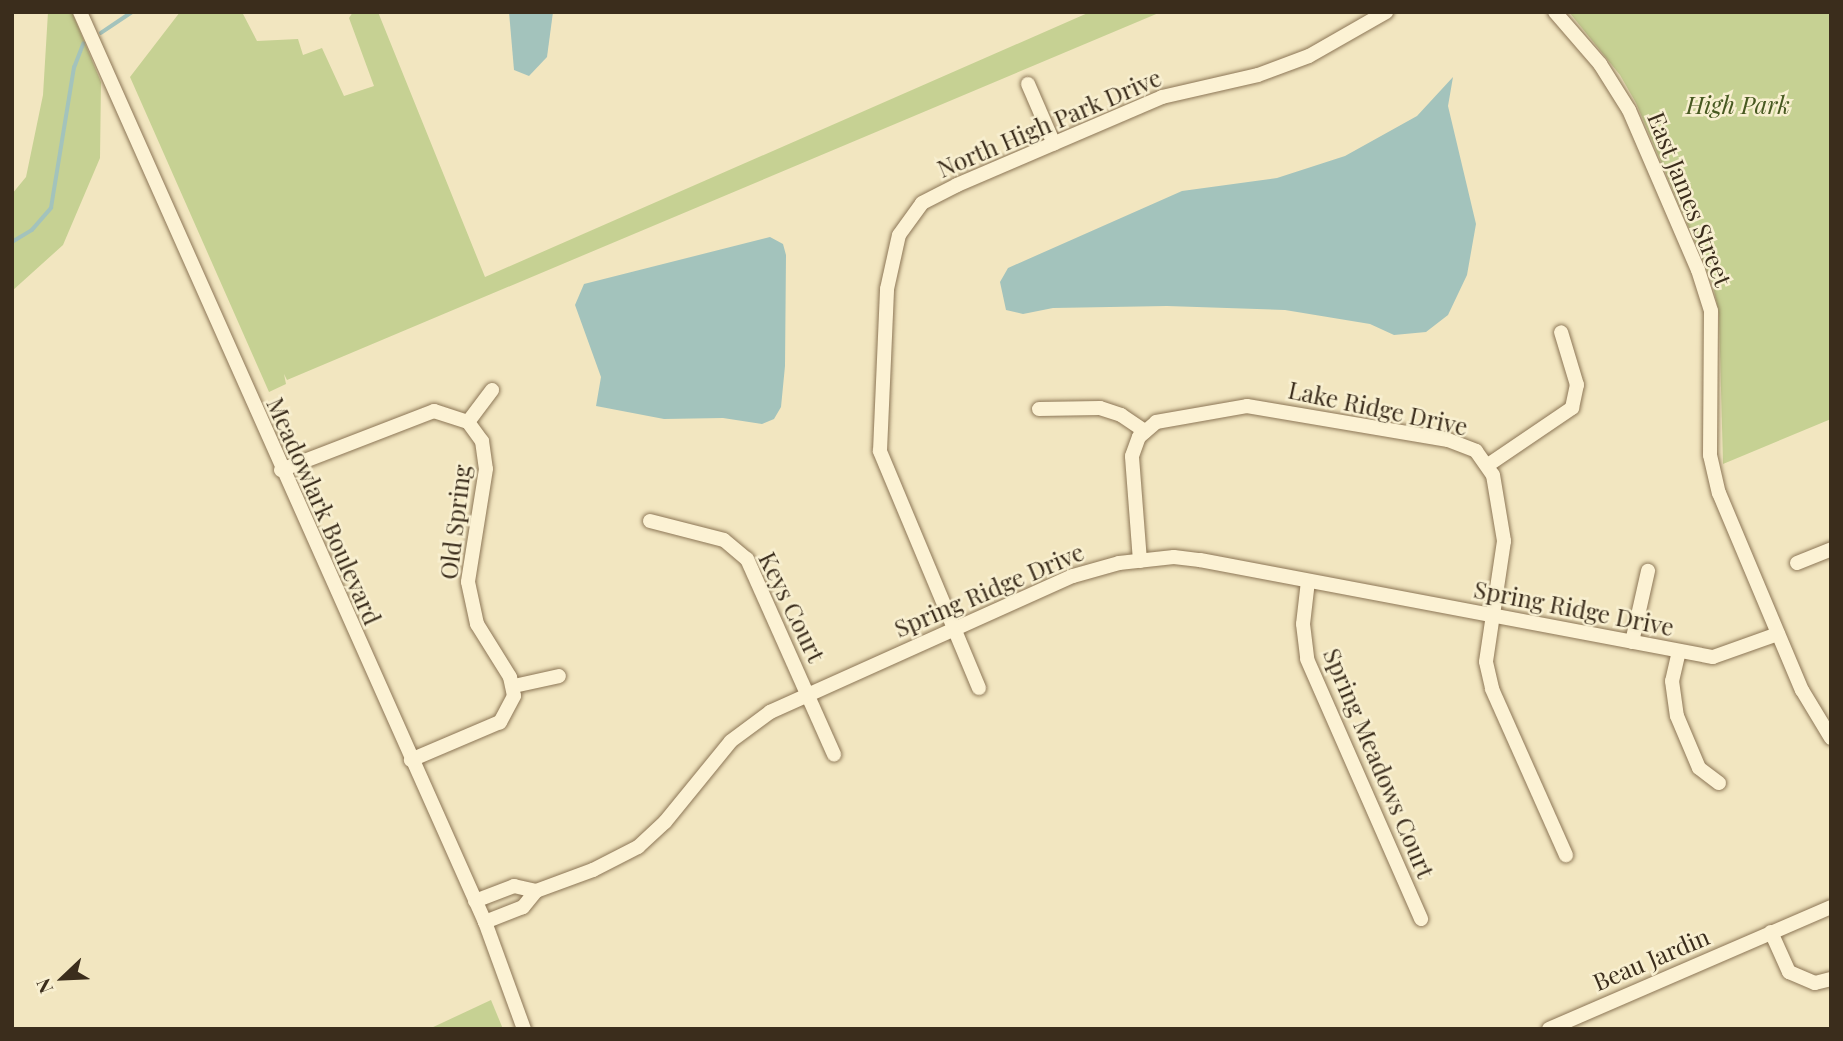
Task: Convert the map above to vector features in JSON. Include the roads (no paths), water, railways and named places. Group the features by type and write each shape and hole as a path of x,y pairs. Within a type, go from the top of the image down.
{"street":[{"name":"Meadowlark Boulevard","path":"80,12 281,470 485,922 524,1029"},
{"name":"North High Park Drive","path":"954,629 880,451 887,289 899,235 929,199 1162,97 1258,75 1309,57 1386,12"},
{"name":"East James Street","path":"1555,12 1600,64 1629,110 1698,270 1711,311 1713,475 1811,708 1831,738"},
{"path":"1028,84 1054,144"},
{"path":"1488,465 1572,408 1577,385 1561,332"},
{"path":"281,470 419,413 445,412 468,422 492,390"},
{"name":"Lake Ridge Drive","path":"1144,431 1170,418 1247,406 1448,440 1476,452 1488,465 1497,491 1504,541 1489,615 1486,662 1492,689 1566,855"},
{"path":"1039,409 1100,408 1121,415 1144,431 1134,447 1131,463 1140,561"},
{"name":"Old Spring","path":"468,422 477,430 486,460 468,559 470,598 482,634 514,686"},
{"name":"Keys Court","path":"650,521 724,540 747,559 834,754"},
{"path":"1797,563 1831,549"},
{"name":"Spring Ridge Drive","path":"485,922 523,907 536,891 593,870 638,847 665,822 731,741 770,712 1073,576 1140,561 1174,557 1713,657 1778,634"},
{"path":"1632,642 1648,570"},
{"name":"Spring Meadows Court","path":"1308,581 1303,624 1307,659 1421,919"},
{"path":"954,629 979,688"},
{"path":"1679,651 1672,681 1677,716 1699,768 1719,783"},
{"path":"411,760 500,722 513,703 514,686 559,676"},
{"name":"Spring Ridge Drive","path":"475,901 514,886 536,891"},
{"name":"Beau Jardin","path":"1549,1029 1831,907"},
{"path":"1771,932 1789,972 1815,983 1831,979"}],"water":[{"path":"509,12 553,12 547,57 529,76 514,70"},
{"path":"1453,77 1448,106 1476,224 1467,275 1448,315 1426,332 1394,335 1370,324 1285,310 1167,306 1053,308 1023,314 1006,310 1000,282 1008,268 1182,191 1277,178 1345,156 1417,116"},
{"path":"770,237 783,244 786,255 785,366 781,407 774,419 762,424 723,418 664,419 596,406 601,377 575,305 584,284"}],"waterway":[{"path":"101,33 132,12"},
{"path":"12,242 32,230 51,208 74,68 83,44"}],"park label":[{"name":"High Park","path":"1738,105"}]}
